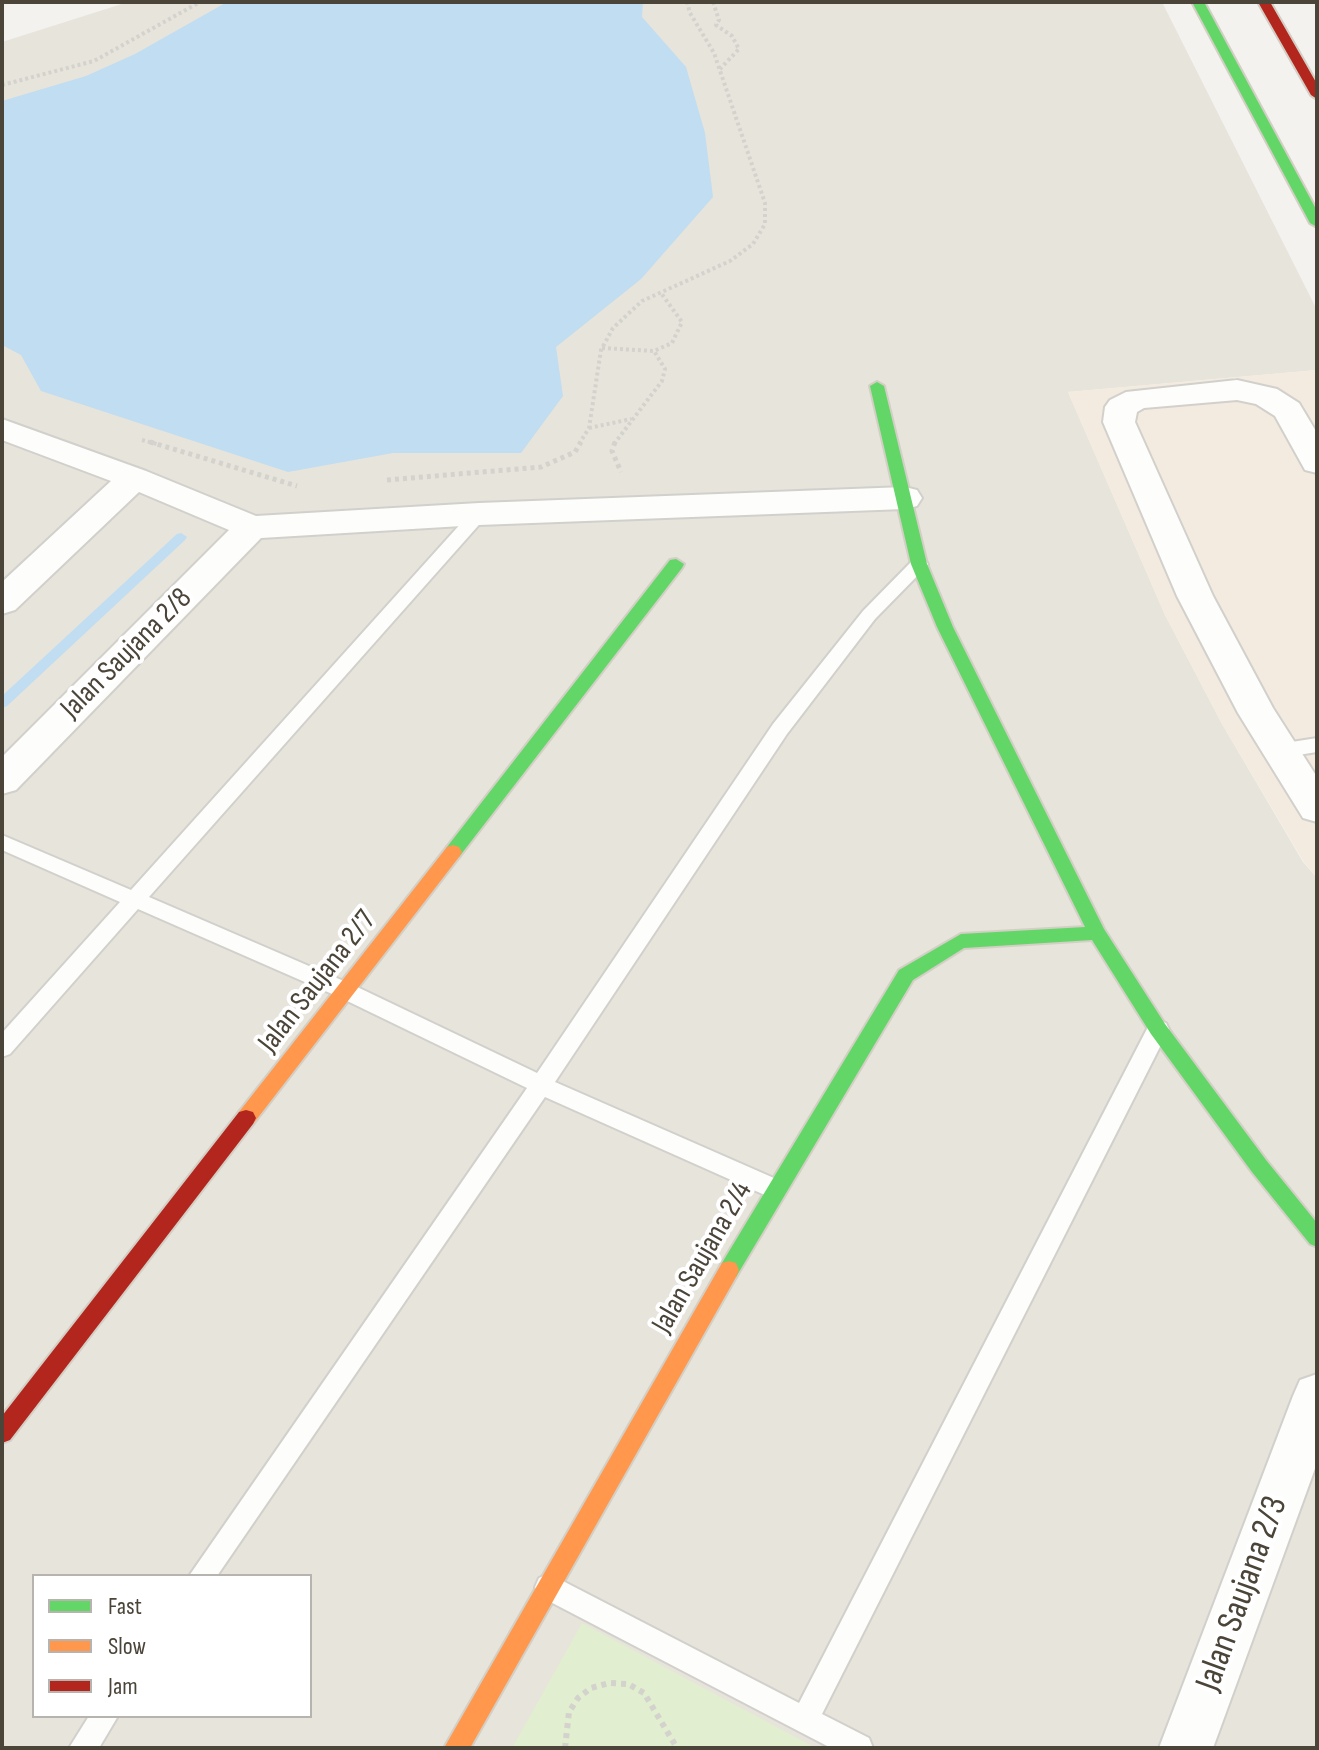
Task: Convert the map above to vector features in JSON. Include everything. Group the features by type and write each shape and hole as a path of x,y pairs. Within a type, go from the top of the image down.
{"street":[{"path":"1198,2 1317,223"},
{"path":"1264,2 1317,95"},
{"path":"877,386 919,564 945,627 1097,933 1158,1029 1259,1166 1317,1238"},
{"path":"1317,463 1288,410 1266,396 1237,390 1137,399 1121,407 1119,422 1195,596 1279,751 1317,808"},
{"path":"2,429 134,478 252,527 479,514 905,498"},
{"path":"2,602 134,478"},
{"name":"Jalan Saujana 2/8","path":"2,780 252,527"},
{"name":"Jalan Saujana 2/7","path":"2,1433 676,564"},
{"name":"Jalan Saujana 2/4","path":"456,1748 775,1189 906,975 961,941 1097,933"},
{"name":"Jalan Saujana 2/3","path":"1186,1748 1317,1396"}],"lane":[{"path":"2,1048 479,514"},
{"path":"203,1574 541,1085 780,729 869,615 919,564"},
{"path":"1279,751 1317,745"},
{"path":"2,842 346,991 541,1085 775,1189"},
{"path":"805,1720 1158,1029"},
{"path":"548,1587 859,1748"},
{"path":"83,1748 104,1718"}],"path":[{"path":"2,85 94,61 200,2"},
{"path":"380,481 541,467 575,452 589,428 602,348 613,328 642,301 730,261 753,244 765,224 765,203 719,69 687,2"},
{"path":"713,2 719,20 716,25 732,36 739,49 736,56 719,69"},
{"path":"602,348 654,351 672,343 682,322 661,293"},
{"path":"643,507 615,464 612,451 615,441 662,381 665,369 654,351"},
{"path":"589,428 632,419"},
{"path":"129,436 293,486 307,485"},
{"path":"565,1748 569,1712 578,1698 591,1688 609,1683 628,1684 644,1693 677,1748"}],"shaded area":[{"path":"128,2 1162,2 1317,310 1317,370 1068,392 1165,615 1222,724 1303,862 1317,878 1317,1748 2,1748 2,42"},
{"path":"1317,370 1317,878 1304,862 1222,724 1165,615 1068,392"}],"green space":[{"path":"582,1623 816,1748 512,1748"}],"water":[{"path":"227,2 643,2 642,17 686,67 705,133 713,197 641,279 556,347 563,396 521,453 393,453 288,472 41,391 21,355 2,345 2,101 86,76 135,54"}],"waterway":[{"path":"2,703 181,537"}],"traffic: fast":[{"path":"1198,2 1317,223"},
{"path":"877,386 919,564 945,627 1097,933 1158,1029 1259,1166 1317,1238"},
{"path":"453,852 676,564"},
{"path":"729,1270 906,975 961,941 1097,933"}],"traffic: slow":[{"path":"246,1118 453,852"},
{"path":"456,1748 729,1270"}],"traffic: jam":[{"path":"1264,2 1317,95"},
{"path":"2,1433 246,1118"}]}
